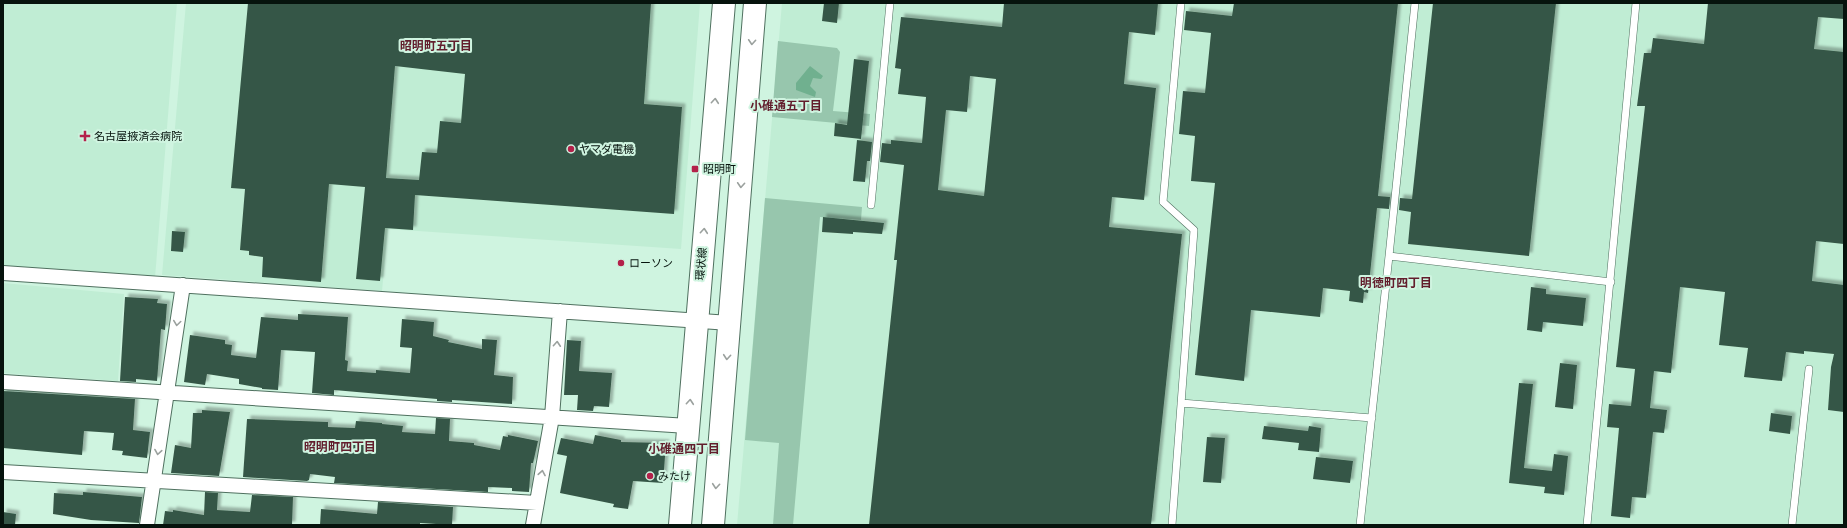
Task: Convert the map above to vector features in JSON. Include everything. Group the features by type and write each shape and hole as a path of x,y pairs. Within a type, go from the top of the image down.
{"main road":[{"name":"環状線","path":"680,525 724,3"},
{"path":"713,525 755,3"}],"street":[{"path":"3,273 730,323"},
{"path":"147,525 183,285"},
{"path":"533,525 552,417 560,311"},
{"path":"3,382 688,426"},
{"path":"3,472 153,482 537,503"}],"lane":[{"path":"871,205 890,3"},
{"path":"1172,525 1194,230 1163,202 1181,3"},
{"path":"1360,525 1415,3"},
{"path":"1587,525 1636,3"},
{"path":"1389,256 1611,282"},
{"path":"1792,525 1809,369"},
{"path":"1181,403 1372,418"}],"shaded area":[{"name":"名古屋掖済会病院","path":"3,3 177,3 155,278 3,269"},
{"path":"186,3 700,3 681,249 388,229 382,291 162,275"},
{"path":"782,3 1844,3 1844,525 737,525"},
{"path":"778,41 837,48 840,52 833,111 870,114 869,126 772,117"},
{"path":"810,66 823,76 821,79 813,78 810,86 816,92 815,97 796,90 796,83"},
{"path":"765,198 862,207 861,220 820,217 793,525 773,525 779,443 745,440"},
{"path":"3,283 124,294 118,381 3,373"}],"building":[{"path":"248,3 651,3 644,104 682,107 674,214 415,195 413,230 385,228 380,281 356,279 365,187 329,184 321,282 262,277 263,257 249,255 249,251 240,250 245,189 231,188","holes":["395,66 465,74 461,123 440,121 437,153 422,152 419,180 386,178"]},
{"path":"824,3 839,3 837,23 822,21"},
{"path":"1004,3 1158,3 1155,35 1129,32 1124,84 1156,88 1144,200 1112,197 1109,227 1182,234 1151,525 869,525 897,260 894,260 904,165 880,162 882,143 891,144 891,140 922,143 926,97 898,94 901,69 895,68 901,17 1002,27","holes":["970,76 996,79 984,196 938,190 946,110 967,112"]},
{"path":"1234,3 1398,3 1378,196 1390,197 1389,209 1377,208 1368,293 1364,292 1363,303 1349,301 1350,291 1323,288 1320,317 1251,310 1244,381 1195,375 1215,183 1191,181 1195,136 1179,134 1183,91 1205,93 1211,33 1184,30 1186,11 1232,16"},
{"path":"1433,3 1556,3 1529,256 1408,244 1411,212 1399,210 1400,198 1412,199"},
{"path":"1708,3 1844,3 1844,19 1818,17 1814,49 1844,52 1844,244 1816,241 1812,281 1844,285 1844,412 1828,410 1831,367 1834,354 1804,351 1804,354 1786,352 1782,381 1744,377 1748,348 1719,345 1725,292 1680,287 1671,373 1654,371 1650,408 1667,410 1664,433 1653,432 1646,498 1632,497 1630,518 1611,516 1619,428 1607,427 1609,404 1631,406 1635,369 1616,367 1645,106 1637,106 1644,53 1651,53 1653,38 1704,44"},
{"path":"854,59 869,61 861,139 834,136 835,123 847,125"},
{"path":"857,140 872,142 870,161 867,161 865,182 853,181"},
{"path":"823,217 884,223 882,234 822,232"},
{"path":"172,231 185,232 183,252 171,251"},
{"path":"1531,287 1546,289 1546,294 1586,298 1583,326 1543,322 1542,332 1527,330"},
{"path":"125,297 158,299 157,303 167,304 165,330 161,329 157,381 136,379 136,382 120,381"},
{"path":"298,314 348,317 345,360 348,361 347,371 376,373 376,370 410,373 412,348 400,347 402,319 434,322 433,336 449,340 448,342 482,349 482,339 497,340 494,375 513,377 512,404 452,400 452,402 437,401 437,399 334,390 334,395 312,393 315,352 281,350 278,390 262,389 239,384 239,379 207,374 205,385 184,382 190,335 225,340 225,344 232,345 231,355 256,358 261,317 298,320"},
{"path":"567,340 581,341 579,371 612,373 609,407 594,406 593,411 577,410 578,395 564,395"},
{"path":"1560,363 1577,365 1573,409 1555,407"},
{"path":"1519,383 1533,384 1524,468 1552,471 1554,454 1568,456 1564,495 1544,493 1545,487 1509,483"},
{"path":"3,391 135,399 133,430 150,432 147,458 122,455 123,451 112,450 114,433 84,431 82,455 3,448"},
{"path":"202,410 230,412 219,476 171,473 175,445 191,448 193,413 202,413"},
{"path":"1771,413 1792,416 1790,434 1769,431"},
{"path":"436,418 450,419 449,441 474,443 474,445 500,450 503,436 508,437 508,435 538,441 533,463 531,463 529,492 512,491 512,488 488,487 488,492 334,483 335,477 310,474 309,480 307,481 243,477 247,419 328,422 328,427 355,428 356,421 382,423 403,426 402,432 435,434"},
{"path":"1264,426 1308,431 1309,426 1321,428 1319,452 1298,450 1299,443 1262,439"},
{"path":"595,435 621,440 621,442 666,443 663,483 633,481 628,509 613,507 614,504 560,493 567,456 557,454 561,438 593,444"},
{"path":"1207,437 1225,438 1221,483 1203,482"},
{"path":"1316,457 1353,461 1350,483 1313,479"},
{"path":"83,492 142,497 139,523 91,520 53,514 54,493 83,495"},
{"path":"205,492 218,493 217,510 250,512 252,495 293,497 292,525 163,525 165,511 173,512 173,510 204,515"},
{"path":"378,502 453,507 452,525 420,523 420,525 320,525 321,509 377,514"},
{"path":"3,512 16,514 15,525 3,525"}],"place":[{"name":"名古屋掖済会病院","path":"85,136"},
{"name":"ヤマダ電機","path":"571,149"},
{"name":"昭明町","path":"695,169"},
{"name":"ローソン","path":"621,263"},
{"name":"みたけ","path":"650,476"}],"district":[{"name":"昭明町五丁目","path":"436,46"},
{"name":"小碓通五丁目","path":"786,106"},
{"name":"明徳町四丁目","path":"1396,283"},
{"name":"昭明町四丁目","path":"340,447"},
{"name":"小碓通四丁目","path":"684,449"}]}
